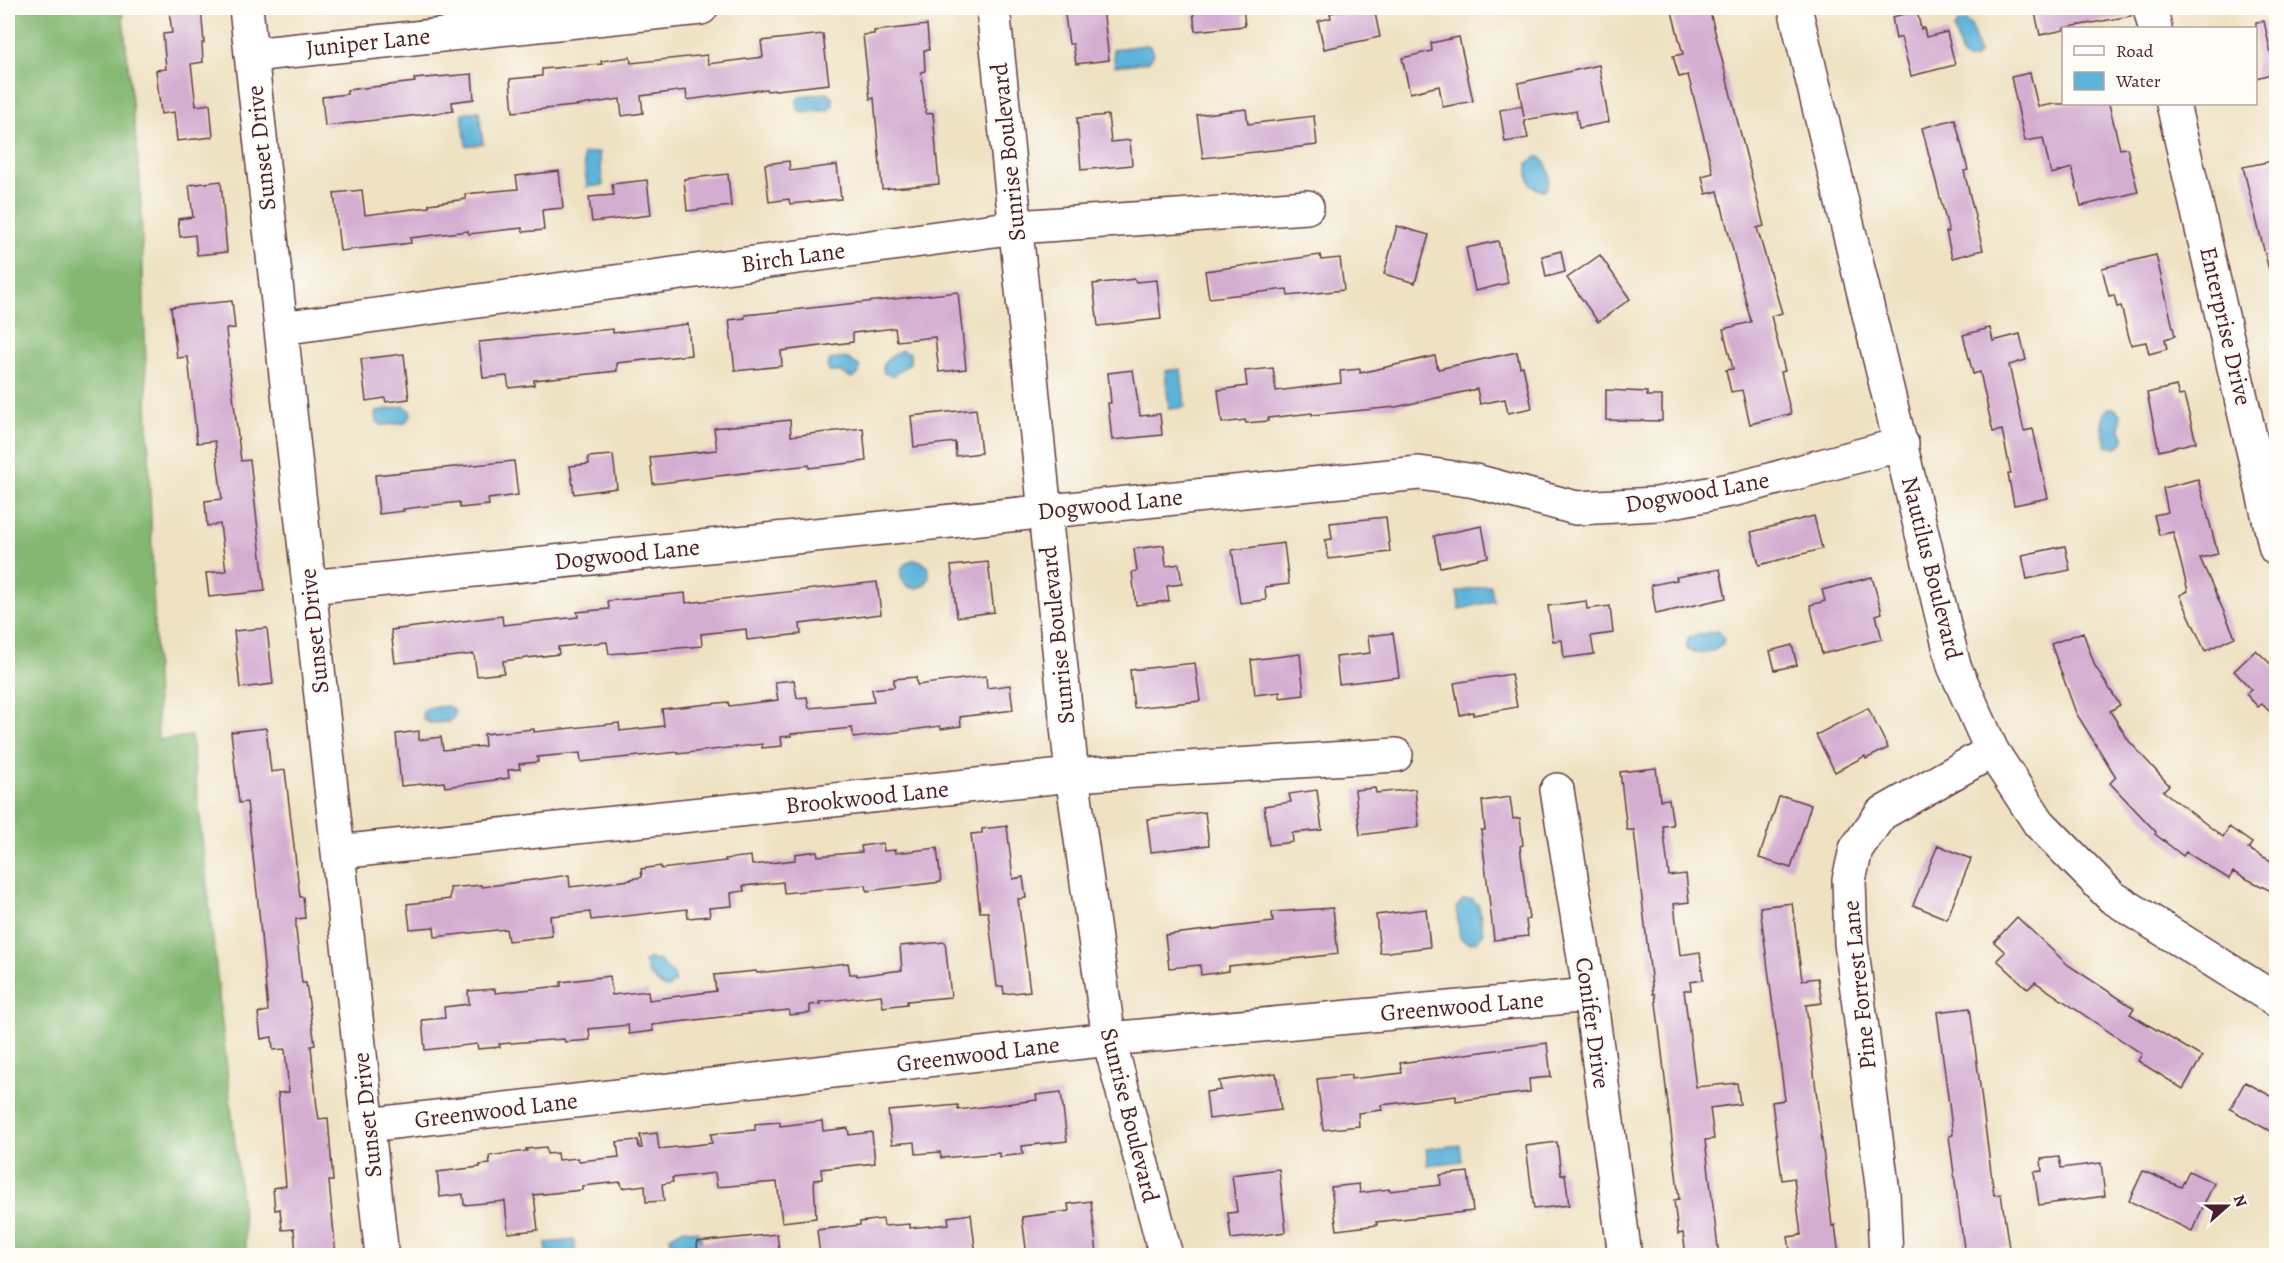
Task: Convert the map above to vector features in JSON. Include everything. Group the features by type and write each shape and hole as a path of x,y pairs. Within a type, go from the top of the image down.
{"street":[{"name":"Sunset Drive","path":"246,8 382,1256"},
{"name":"Juniper Lane","path":"251,55 700,8"},
{"name":"Sunrise Boulevard","path":"993,8 1071,775 1109,1039 1166,1256"},
{"path":"2150,8 2155,27"},
{"name":"Nautilus Boulevard","path":"1801,9 1954,666 1992,751 2039,823 2112,897 2277,1000"},
{"name":"Enterprise Drive","path":"2173,105 2277,549"},
{"name":"Birch Lane","path":"281,328 1016,227 1307,207"},
{"name":"Dogwood Lane","path":"309,587 1419,473 1475,482 1576,508 1657,504 1740,488 1902,444"},
{"name":"Pine Forrest Lane","path":"1886,1256 1883,1193 1851,943 1849,880 1856,849 1881,814 1992,751"},
{"name":"Brookwood Lane","path":"338,852 1071,775 1396,755"},
{"name":"Conifer Drive","path":"1557,790 1590,994 1625,1256"},
{"name":"Greenwood Lane","path":"368,1125 1109,1039 1590,994"}],"green space":[{"path":"8,8 122,8 140,179 158,740 191,736 247,1255 8,1255"}],"water":[{"path":"1966,21 1971,25 1979,53 1975,59 1967,60 1962,56 1954,28 1958,23"},
{"path":"1147,45 1152,48 1154,54 1148,62 1115,66 1113,49"},
{"path":"828,93 832,97 833,105 828,110 803,113 798,109 797,100 801,96"},
{"path":"479,111 483,144 466,146 462,113"},
{"path":"599,152 603,185 587,187 583,154"},
{"path":"1540,157 1547,167 1549,181 1546,189 1536,189 1530,182 1528,163"},
{"path":"901,350 910,353 910,363 893,376 884,373 885,362"},
{"path":"842,358 859,366 859,374 851,378 841,372 830,372 827,367 830,360"},
{"path":"1181,369 1185,407 1169,409 1165,371"},
{"path":"404,406 411,415 405,423 382,425 376,421 375,414 378,411"},
{"path":"2109,408 2114,408 2120,414 2120,427 2124,437 2123,442 2116,448 2107,446 2102,429 2103,415"},
{"path":"915,560 925,564 929,574 925,584 915,588 905,584 901,574 905,564"},
{"path":"1490,585 1494,601 1460,609 1457,592"},
{"path":"1716,631 1724,638 1723,643 1715,650 1698,653 1688,650 1686,645 1689,637"},
{"path":"448,706 454,710 455,715 449,722 430,723 423,719 423,712 428,708"},
{"path":"1472,899 1479,906 1483,934 1476,942 1468,943 1460,938 1456,908 1463,900"},
{"path":"650,958 653,961 658,960 673,974 675,981 668,988 663,987 647,973 647,966 644,963"},
{"path":"1460,1145 1462,1161 1428,1165 1426,1149"},
{"path":"684,1229 698,1232 702,1240 699,1245 672,1247 670,1237"},
{"path":"574,1240 576,1255 547,1255 546,1243"}],"building":[{"path":"201,8 203,62 191,64 196,106 210,104 213,137 177,141 174,112 161,114 156,70 166,69 163,34 172,33 169,10"},
{"path":"1064,8 1103,8 1109,60 1076,64 1073,44 1069,44"},
{"path":"1193,8 1243,8 1245,26 1195,31"},
{"path":"1359,8 1360,12 1374,8 1380,37 1324,49 1318,21 1331,18 1330,13"},
{"path":"1671,8 1709,8 1764,226 1757,228 1782,313 1771,316 1785,371 1781,372 1791,414 1750,424 1742,390 1731,392 1726,370 1733,369 1723,329 1751,322 1718,191 1706,194 1702,176 1713,173 1688,75 1679,77 1673,56 1683,54"},
{"path":"2034,8 2130,8 2131,16 2062,27 2062,30 2040,35"},
{"path":"1917,11 1921,29 1924,28 1926,37 1947,32 1955,65 1911,76 1901,37 1896,39 1892,17"},
{"path":"2264,21 2275,73 2257,78 2257,27 2256,22"},
{"path":"927,25 929,50 924,50 925,71 921,72 926,114 933,113 939,184 882,189 874,98 870,99 863,35 874,34 874,31"},
{"path":"823,34 829,84 767,91 766,89 687,100 686,90 641,96 643,113 622,116 620,99 513,112 510,79 542,76 542,69 602,64 601,61 630,57 631,63 707,55 708,64 763,57 761,41"},
{"path":"1459,37 1473,101 1443,107 1439,86 1410,93 1402,58 1432,51 1431,43"},
{"path":"1599,65 1609,122 1579,128 1576,111 1524,120 1528,138 1505,142 1500,110 1522,106 1524,117 1518,83"},
{"path":"2030,73 2038,107 2054,104 2109,105 2120,149 2127,148 2138,192 2081,206 2072,168 2051,174 2043,138 2025,141 2011,77"},
{"path":"472,74 474,99 452,102 453,111 325,126 322,97 347,94 347,90 415,82 414,79"},
{"path":"1246,109 1248,124 1314,116 1317,145 1203,158 1197,115"},
{"path":"1108,115 1111,142 1130,140 1132,165 1081,170 1077,118"},
{"path":"1955,119 1968,170 1964,171 1983,250 1952,258 1946,232 1949,232 1922,128"},
{"path":"2277,160 2277,269 2269,270 2243,167"},
{"path":"789,161 790,171 837,165 841,199 790,204 789,199 769,202 765,164"},
{"path":"559,171 563,208 542,210 544,230 523,232 522,228 469,234 468,231 410,238 411,243 340,251 334,193 362,190 365,215 429,207 429,204 466,199 465,194 518,189 516,176"},
{"path":"728,174 731,206 687,211 684,179"},
{"path":"647,180 651,215 592,222 589,197 614,195 612,184"},
{"path":"221,181 227,252 197,255 195,235 180,237 178,219 193,217 189,185"},
{"path":"1397,226 1429,235 1415,283 1384,274"},
{"path":"1498,241 1508,283 1475,291 1466,248"},
{"path":"1561,251 1565,272 1546,277 1542,256"},
{"path":"1320,255 1321,260 1340,258 1344,290 1288,296 1287,289 1209,298 1205,271"},
{"path":"1600,255 1630,299 1598,322 1567,278"},
{"path":"2156,255 2175,336 2165,339 2167,349 2149,354 2146,342 2131,345 2121,306 2117,307 2114,295 2109,296 2102,268"},
{"path":"1135,279 1136,282 1157,280 1161,319 1098,326 1093,284"},
{"path":"958,292 966,369 939,372 935,337 897,341 895,328 853,333 853,342 781,351 782,366 735,371 729,320 745,318 745,315"},
{"path":"232,301 235,328 226,329 230,371 241,461 250,460 265,591 209,597 206,573 226,571 220,524 207,526 205,501 222,499 215,441 197,443 188,357 177,358 171,307"},
{"path":"688,324 691,355 617,363 617,371 534,380 534,385 509,388 507,376 483,378 479,342 613,329 613,333"},
{"path":"1990,328 1993,341 2020,334 2026,360 2009,365 2024,431 2033,429 2048,498 2014,505 2008,474 2011,474 2002,430 1993,432 1980,372 1973,374 1963,335"},
{"path":"1517,352 1520,367 1523,366 1532,408 1508,413 1505,399 1480,404 1477,389 1396,407 1312,415 1312,413 1268,418 1268,421 1246,423 1245,420 1222,423 1218,390 1247,386 1245,371 1273,368 1276,391 1341,383 1340,371 1360,369 1360,373 1435,356 1438,369"},
{"path":"404,354 409,399 386,402 385,398 366,401 361,359"},
{"path":"1133,370 1140,416 1160,414 1162,435 1112,440 1108,373"},
{"path":"2176,386 2179,396 2184,395 2196,442 2159,451 2147,393"},
{"path":"1606,390 1647,392 1647,396 1662,396 1662,421 1606,420"},
{"path":"976,409 981,453 956,456 955,442 914,447 911,416"},
{"path":"790,420 791,436 863,428 866,461 809,468 809,465 653,484 650,457 717,450 714,428"},
{"path":"613,455 617,488 574,494 570,466 589,464 588,457"},
{"path":"514,461 518,495 488,499 489,505 460,508 459,502 379,514 375,475"},
{"path":"2198,479 2218,554 2200,558 2235,637 2205,651 2180,595 2188,591 2173,532 2159,535 2154,515 2168,512 2163,488"},
{"path":"1814,516 1822,549 1759,565 1751,532"},
{"path":"1386,517 1390,552 1328,559 1325,540 1332,539 1330,523"},
{"path":"1482,526 1488,557 1440,567 1434,536"},
{"path":"1284,543 1289,584 1265,587 1266,600 1240,603 1232,550"},
{"path":"1164,545 1166,566 1179,564 1182,584 1167,586 1169,601 1136,605 1132,572 1137,571 1134,549"},
{"path":"2065,546 2070,570 2027,579 2022,555"},
{"path":"988,562 994,612 957,617 951,566"},
{"path":"1720,569 1726,598 1656,614 1651,585 1677,580 1676,577"},
{"path":"1872,577 1882,613 1876,615 1882,639 1822,654 1810,605 1825,601 1822,590"},
{"path":"877,582 881,614 800,624 801,634 747,640 746,629 701,634 702,646 609,654 607,642 558,647 559,654 503,661 504,673 477,676 474,654 395,663 391,630 502,616 503,625 578,617 577,612 609,609 608,601 685,593 686,603"},
{"path":"1586,601 1587,609 1610,606 1613,633 1591,636 1594,654 1564,658 1562,640 1553,641 1548,606"},
{"path":"267,628 273,684 240,688 234,631"},
{"path":"2083,632 2095,666 2120,705 2110,711 2129,741 2169,785 2163,791 2223,837 2229,827 2252,843 2248,849 2277,864 2277,894 2233,872 2229,879 2186,852 2183,856 2155,834 2156,832 2110,783 2116,777 2076,713 2051,644"},
{"path":"1393,633 1399,677 1339,684 1336,657 1370,653 1368,636"},
{"path":"1792,645 1797,665 1775,670 1770,651"},
{"path":"2256,650 2277,670 2277,719 2262,704 2258,707 2246,694 2251,689 2234,671"},
{"path":"1300,654 1304,695 1280,698 1280,692 1255,695 1251,660"},
{"path":"1195,663 1200,701 1134,708 1130,670"},
{"path":"1511,674 1517,707 1473,715 1473,712 1460,715 1454,683"},
{"path":"986,676 987,688 1010,685 1013,710 960,717 961,726 941,729 940,726 854,738 852,728 791,734 791,736 781,737 782,746 762,748 762,744 581,762 580,753 537,757 538,762 519,764 520,769 508,770 509,778 445,787 444,782 401,786 396,734 419,731 419,740 441,737 443,750 485,746 484,734 534,729 534,732 619,723 620,731 664,726 662,709 728,702 729,706 778,700 775,682 794,680 797,698 807,697 809,708 874,702 872,689 894,687 894,679 916,677 917,685"},
{"path":"1868,708 1888,748 1866,759 1865,756 1835,772 1816,735"},
{"path":"266,728 271,772 285,770 300,897 303,897 305,918 296,919 296,930 302,983 306,983 315,1045 311,1046 317,1108 319,1119 328,1118 333,1181 329,1181 336,1256 296,1256 294,1229 282,1230 280,1209 275,1210 273,1188 286,1186 278,1093 289,1092 285,1049 273,1050 272,1037 261,1039 258,1013 268,1011 258,902 247,802 239,803 231,732"},
{"path":"1656,768 1660,800 1669,799 1673,825 1663,826 1669,876 1686,874 1689,902 1674,904 1680,955 1700,952 1703,980 1690,982 1691,990 1684,990 1696,1087 1737,1083 1740,1104 1710,1108 1714,1139 1705,1140 1719,1256 1686,1256 1683,1233 1678,1234 1674,1200 1679,1199 1655,994 1653,994 1634,830 1627,830 1620,772"},
{"path":"1375,788 1376,793 1415,789 1419,827 1360,835 1355,790"},
{"path":"1317,790 1322,830 1292,833 1293,842 1269,845 1264,806 1291,802 1289,794"},
{"path":"1510,797 1513,819 1520,818 1523,845 1520,846 1529,919 1526,920 1528,936 1494,940 1481,830 1485,830 1482,801"},
{"path":"1779,797 1787,797 1811,805 1791,868 1759,858"},
{"path":"1205,812 1209,845 1151,852 1147,819"},
{"path":"1007,826 1013,879 1023,877 1026,898 1018,899 1030,991 1004,994 1003,986 997,987 988,912 980,912 971,834 982,833 982,829"},
{"path":"883,843 884,851 895,850 895,853 937,848 941,882 867,891 866,885 784,893 783,882 743,886 744,891 731,893 732,906 709,908 710,916 688,918 687,909 591,920 590,912 550,916 552,936 508,941 506,929 435,937 434,927 410,929 407,904 450,899 450,888 481,885 482,887 569,875 570,887 631,880 642,877 641,869 661,866 661,869 751,856 752,865 795,860 795,854 817,851 818,856 862,852 861,846"},
{"path":"1938,845 1971,859 1947,919 1913,905"},
{"path":"1792,903 1802,980 1818,978 1822,1003 1806,1005 1832,1226 1835,1225 1839,1256 1791,1256 1788,1237 1801,1235 1794,1178 1782,1180 1772,1102 1785,1100 1760,907"},
{"path":"1333,908 1338,954 1229,966 1229,971 1201,975 1200,965 1169,968 1165,935 1273,922 1272,912"},
{"path":"1426,909 1430,947 1380,953 1376,915"},
{"path":"2017,917 2068,965 2134,1008 2130,1014 2202,1057 2183,1089 2138,1061 2142,1054 2035,982 2028,989 1997,960 2005,952 1994,942"},
{"path":"945,942 951,997 907,1001 907,1004 883,1007 881,995 819,1002 820,1004 810,1005 810,1013 789,1015 789,1010 652,1025 653,1031 629,1034 628,1025 589,1029 590,1040 565,1042 564,1039 499,1044 500,1047 478,1049 477,1044 425,1050 422,1020 445,1018 444,1007 469,1004 468,991 495,989 495,993 561,986 561,982 610,976 612,995 648,991 649,1000 716,991 714,975 756,971 757,973 848,963 850,974 857,974 857,976 902,970 900,946"},
{"path":"1970,1008 1994,1195 2001,1194 2009,1248 1996,1249 1997,1256 1965,1256 1949,1136 1953,1135 1937,1012"},
{"path":"1547,1043 1551,1077 1529,1079 1530,1092 1456,1101 1456,1096 1381,1105 1382,1110 1358,1113 1359,1126 1323,1130 1317,1079 1351,1075 1351,1079 1402,1073 1400,1063"},
{"path":"1276,1073 1281,1110 1209,1119 1206,1092 1221,1090 1219,1081"},
{"path":"2245,1082 2277,1099 2277,1135 2230,1109"},
{"path":"1061,1092 1067,1141 1022,1146 1023,1154 999,1157 999,1153 941,1158 940,1152 916,1154 915,1142 892,1144 888,1111 958,1105 958,1110 1037,1100 1036,1095"},
{"path":"822,1121 823,1131 848,1128 849,1135 872,1132 875,1163 821,1169 822,1179 814,1180 816,1218 782,1222 777,1182 717,1187 715,1173 672,1178 673,1182 662,1184 664,1201 646,1202 645,1185 622,1188 621,1182 582,1186 582,1190 534,1195 538,1230 508,1233 505,1201 464,1205 463,1194 440,1197 437,1172 490,1164 489,1156 546,1147 547,1154 557,1153 558,1160 578,1158 579,1161 619,1157 617,1142 638,1140 639,1148 642,1148 640,1135 657,1133 659,1149 712,1143 711,1134 755,1130 755,1124 780,1122 780,1126"},
{"path":"1557,1142 1561,1175 1565,1174 1569,1205 1534,1209 1526,1146"},
{"path":"2059,1157 2061,1168 2101,1163 2105,1196 2039,1205 2034,1172 2042,1171 2041,1159"},
{"path":"1279,1169 1286,1232 1231,1239 1228,1213 1237,1212 1232,1175"},
{"path":"2143,1171 2181,1187 2189,1171 2214,1183 2192,1231 2129,1201"},
{"path":"1468,1172 1473,1211 1376,1222 1377,1225 1337,1230 1331,1187 1359,1184 1360,1193 1389,1189 1389,1191 1441,1185 1440,1175"},
{"path":"1091,1201 1097,1254 1027,1256 1022,1217 1069,1211 1068,1204"},
{"path":"971,1214 976,1256 820,1256 817,1230 860,1225 860,1222 883,1219 884,1226 910,1224 910,1228 949,1224 948,1217"},
{"path":"777,1234 780,1256 698,1256 697,1242"}]}
